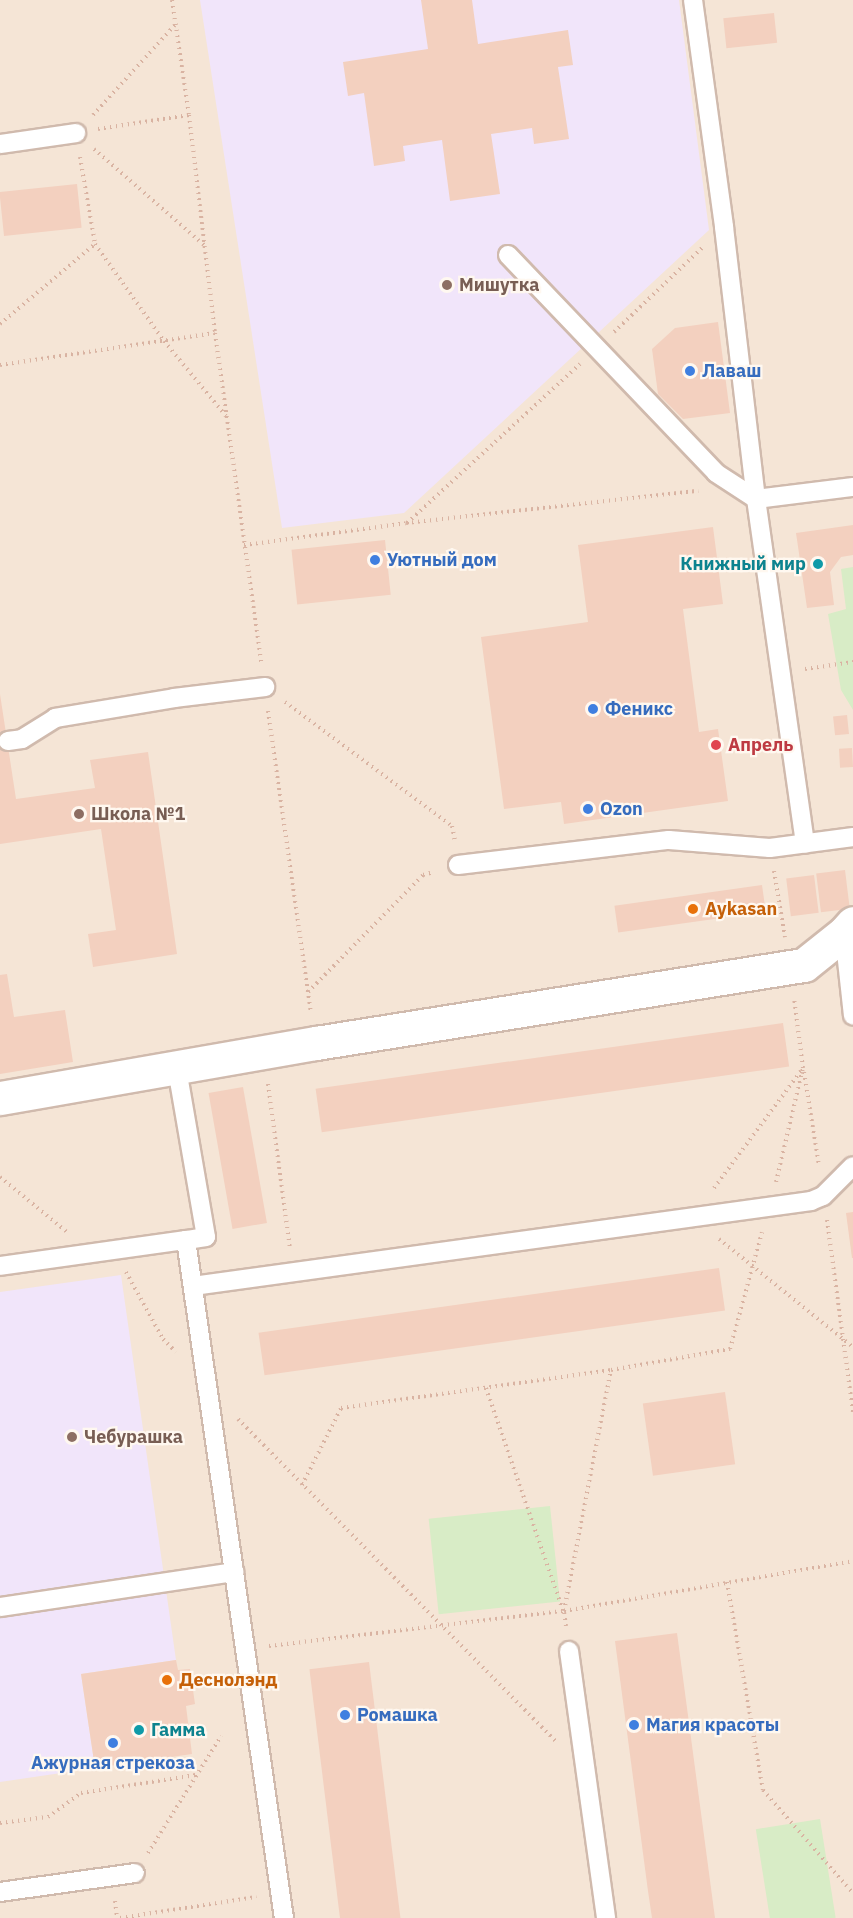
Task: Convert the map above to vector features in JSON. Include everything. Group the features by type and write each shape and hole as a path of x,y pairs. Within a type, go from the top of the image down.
{"street":[{"path":"0,1098 264,1054 316,1043 804,965 848,928"}],"lane":[{"path":"693,0 724,227 756,500 805,844"},
{"path":"0,144 76,133"},
{"path":"508,255 716,473 735,487 756,500 853,487"},
{"path":"8,741 22,739 55,718 174,698 265,687"},
{"path":"458,865 669,840 770,848 853,837"},
{"path":"848,928 853,1016"},
{"path":"0,1266 206,1237 177,1068"},
{"path":"193,1286 293,1270 811,1202 824,1196 853,1166"},
{"path":"186,1240 284,1918"},
{"path":"0,1607 234,1572"},
{"path":"569,1651 606,1918"},
{"path":"0,1892 135,1874"}],"path":[{"path":"172,0 189,115 214,333 316,1043"},
{"path":"76,133 176,25"},
{"path":"76,133 189,115"},
{"path":"76,133 95,244 164,341 226,417"},
{"path":"76,133 204,245"},
{"path":"406,524 724,227"},
{"path":"0,324 95,244"},
{"path":"0,365 214,333"},
{"path":"244,545 406,524 735,487"},
{"path":"780,673 853,662"},
{"path":"265,687 452,826 458,865 423,876 308,993"},
{"path":"302,1485 341,1408 611,1370 730,1349 751,1266 770,1207 803,1068 770,848"},
{"path":"264,1054 293,1270"},
{"path":"0,1177 93,1252 117,1261 132,1278 163,1339 302,1485 585,1772"},
{"path":"693,1217 853,1347"},
{"path":"564,1611 611,1370"},
{"path":"486,1388 564,1611 569,1651"},
{"path":"298,1642 564,1611 853,1560"},
{"path":"727,1582 763,1790 853,1893"},
{"path":"135,1874 221,1736"},
{"path":"0,1823 48,1817 81,1793 196,1774"},
{"path":"120,1918 280,1893"}],"shaded area":[{"path":"0,0 853,0 853,1918 0,1918"},
{"name":"Мишутка","path":"200,0 679,0 709,230 404,513 282,528"},
{"name":"Чебурашка","path":"121,1275 176,1660 81,1674 95,1768 0,1782 0,1292"}],"green space":[{"path":"853,567 853,710 841,690 828,614 846,609 841,569"},
{"path":"550,1506 560,1601 439,1614 429,1519"},
{"path":"820,1819 836,1918 770,1918 756,1829"}],"building":[{"path":"421,0 472,0 478,44 568,30 573,65 558,67 569,139 534,144 532,128 491,134 500,194 450,201 442,140 403,146 405,161 374,166 364,93 348,96 343,62 428,49"},
{"path":"774,13 777,43 726,48 723,18"},
{"path":"77,184 82,228 4,236 0,192"},
{"name":"Лаваш","path":"718,322 730,413 683,419 658,394 652,349 675,328"},
{"name":"Книжный мир","path":"853,525 853,555 841,557 830,572 834,605 807,608 796,533"},
{"name":"Феникс","path":"713,527 723,604 683,609 699,732 718,729 728,801 564,824 561,802 504,809 481,637 588,622 578,545"},
{"path":"385,540 391,595 297,605 292,550"},
{"name":"Школа №1","path":"0,694 16,799 95,788 90,760 148,752 177,954 93,967 88,934 116,930 101,829 0,844"},
{"path":"847,715 849,734 835,735 833,716"},
{"path":"852,748 853,767 840,768 839,749"},
{"path":"845,870 850,909 821,912 816,874"},
{"path":"814,875 819,913 791,916 786,878"},
{"path":"762,885 766,912 618,932 614,906"},
{"path":"7,974 14,1017 65,1010 73,1062 0,1074 0,975"},
{"path":"783,1023 789,1067 322,1132 316,1089"},
{"path":"243,1087 267,1223 232,1229 209,1093"},
{"path":"853,1212 853,1258 852,1258 846,1213"},
{"path":"719,1268 725,1311 265,1375 259,1333"},
{"path":"725,1392 735,1464 653,1476 643,1404"},
{"path":"677,1633 715,1918 652,1918 648,1891 615,1641"},
{"name":"Гамма","path":"176,1660 178,1670 190,1669 195,1704 186,1706 192,1754 95,1768 81,1674"},
{"path":"369,1662 400,1918 340,1918 309,1669"}],"place":[{"name":"Мишутка","path":"447,285"},
{"name":"Лаваш","path":"690,371"},
{"name":"Уютный дом","path":"375,560"},
{"name":"Книжный мир","path":"818,564"},
{"name":"Феникс","path":"593,709"},
{"name":"Апрель","path":"716,745"},
{"name":"Ozon","path":"588,809"},
{"name":"Школа №1","path":"79,814"},
{"name":"Aykasan","path":"693,909"},
{"name":"Чебурашка","path":"72,1437"},
{"name":"Деснолэнд","path":"167,1680"},
{"name":"Ромашка","path":"345,1715"},
{"name":"Магия красоты","path":"634,1725"},
{"name":"Гамма","path":"139,1730"},
{"name":"Ажурная стрекоза","path":"113,1743"}]}
